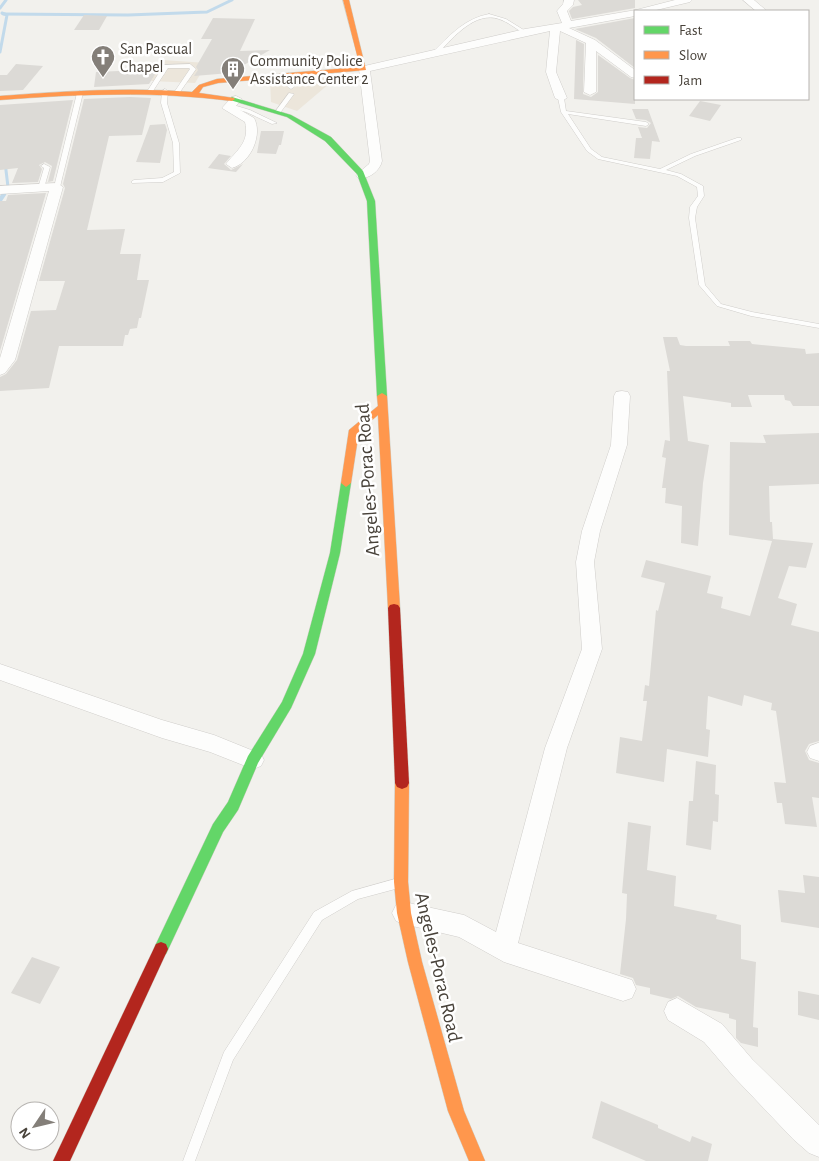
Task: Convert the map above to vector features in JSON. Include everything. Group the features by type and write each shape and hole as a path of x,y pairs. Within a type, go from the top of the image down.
{"main road":[{"path":"195,93 201,86 217,81 364,68 346,0"},
{"name":"Angeles-Porac Road","path":"0,98 151,90 195,93 233,102 323,133 345,153 362,174 371,201 381,408 402,756 401,882 404,913 415,962 456,1111 477,1161"},
{"path":"61,1161 218,828 233,806 253,760 287,704 309,654 335,553 354,430 381,408"}],"street":[{"path":"561,98 551,72 562,11 568,5 569,0"},
{"path":"645,10 684,0"},
{"path":"748,0 761,10"},
{"path":"362,174 376,166 364,68 525,32 634,13"},
{"path":"560,26 591,42 634,71"},
{"path":"590,92 591,42"},
{"path":"232,164 248,148 252,127 250,120 229,109 233,102"},
{"path":"0,190 57,187 7,360 0,370"},
{"path":"504,950 556,748 592,649 585,562 591,531 619,444 622,396"},
{"path":"0,672 162,729 214,744 253,760"},
{"path":"404,913 464,927 504,950 623,989"},
{"path":"677,1011 713,1033 763,1088 819,1143"}],"lane":[{"path":"438,51 468,22 491,16 497,17 525,32"},
{"path":"151,90 167,66 192,68 178,91"},
{"path":"276,117 291,91 289,75"},
{"path":"134,182 163,180 177,174 176,142 164,104 165,91"},
{"path":"57,187 80,93"},
{"path":"561,98 564,112 589,150 600,158 680,175 700,186 701,196 693,208 692,227 702,267 702,285 719,305 751,314 819,326"},
{"path":"564,112 646,124"},
{"path":"662,170 693,155 739,139"},
{"path":"41,188 47,168 44,166"},
{"path":"189,1161 228,1056 318,916 356,895 401,882"}],"shaded area":[{"path":"162,60 207,63 195,83 151,81"},
{"path":"337,77 297,111 271,102 270,80"}],"building":[{"path":"578,0 635,0 635,8 572,19 569,11 573,7 582,5"},
{"path":"84,15 107,16 99,30 74,30"},
{"path":"213,18 255,19 240,51 270,50 230,73 194,76 198,70 196,67 212,39 201,39"},
{"path":"634,18 634,67 596,38 575,29"},
{"path":"576,40 584,44 583,94 591,97 598,92 598,55 634,80 635,104 574,99"},
{"path":"16,64 43,66 23,90 0,91 0,75 7,75"},
{"path":"143,68 159,68 149,84 94,87 96,72 141,70"},
{"path":"151,98 142,135 109,136 87,230 125,229 120,254 141,254 137,280 149,280 137,328 130,329 128,335 125,335 123,346 59,346 49,388 0,391 0,377 6,374 17,360 31,311 56,310 65,281 39,281 65,188 63,184 84,99"},
{"path":"73,100 53,181 48,182 52,166 45,162 39,165 42,169 38,182 12,183 18,168 0,170 0,105"},
{"path":"700,101 721,105 710,121 689,116"},
{"path":"632,109 648,109 660,142 652,141 650,159 634,158 636,138 642,138 638,127 647,128 651,123 646,120 636,119"},
{"path":"165,124 167,130 160,163 136,162 150,125"},
{"path":"261,131 284,131 281,145 279,145 276,154 257,153"},
{"path":"219,154 231,156 224,164 231,170 243,164 236,172 208,168"},
{"path":"46,193 0,351 0,201 6,201 8,195"},
{"path":"663,337 677,337 680,345 686,346 730,346 728,341 750,341 752,344 805,349 806,354 819,353 819,406 793,406 790,401 785,400 784,395 748,395 752,407 731,407 731,403 683,396 688,441 709,445 703,483 698,546 681,543 682,506 665,503 666,488 662,488 666,458 662,457 665,440 670,441 667,371 670,371"},
{"path":"819,433 819,484 769,486 770,522 772,522 773,539 813,543 806,568 789,566 778,598 797,604 791,625 819,632 819,741 809,744 805,751 809,760 819,763 819,798 812,797 817,827 785,824 782,803 777,803 774,782 786,783 776,711 771,710 772,703 744,695 742,706 708,696 706,729 710,730 708,757 667,749 664,782 616,773 620,737 642,741 647,701 643,701 645,685 649,686 656,610 658,611 665,583 641,577 646,560 711,576 707,593 723,597 721,608 750,616 772,541 729,535 730,442 766,443 763,435"},
{"path":"696,761 716,765 715,794 719,795 718,822 713,821 711,850 686,845 689,801 693,801"},
{"path":"628,822 651,826 647,870 676,876 674,906 717,915 716,919 741,925 741,959 756,962 753,1027 758,1028 758,1047 741,1043 736,1038 736,1020 729,1018 729,1014 696,1007 678,996 671,999 650,994 650,988 636,985 633,978 620,974 626,919 627,894 622,893"},
{"path":"803,875 819,877 819,928 781,922 778,890 805,893"},
{"path":"32,957 60,967 40,1004 11,993"},
{"path":"798,991 819,995 819,1020 798,1015"},
{"path":"601,1101 658,1125 658,1128 690,1142 692,1136 712,1144 708,1161 646,1161 592,1138"}],"waterway":[{"path":"0,8 6,0"},
{"path":"5,14 128,15 207,12 232,0"},
{"path":"0,52 7,15 5,14"},
{"path":"5,162 8,187"},
{"path":"0,200 4,194"}],"traffic: fast":[{"path":"232,99 289,116 328,139 360,173 371,201 382,396"},
{"path":"161,949 218,828 233,806 253,760 287,704 309,654 335,553 346,483"}],"traffic: slow":[{"path":"195,93 201,86 217,81 364,69 346,0"},
{"path":"0,98 58,94 145,92 203,95 232,99"},
{"path":"382,396 394,608"},
{"path":"346,483 354,430 381,408"},
{"path":"402,783 401,882 404,913 415,962 456,1111 477,1161"}],"traffic: jam":[{"path":"394,608 402,783"},
{"path":"61,1161 161,949"}],"place":[{"name":"San Pascual Chapel","path":"103,78"},
{"name":"Community Police Assistance Center 2","path":"233,90"}]}
